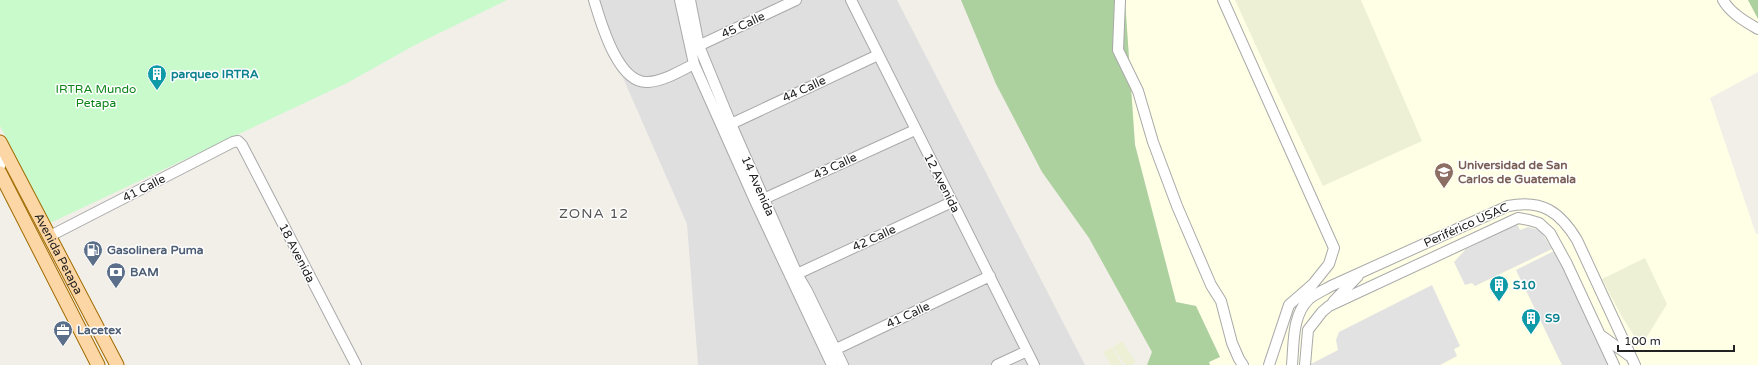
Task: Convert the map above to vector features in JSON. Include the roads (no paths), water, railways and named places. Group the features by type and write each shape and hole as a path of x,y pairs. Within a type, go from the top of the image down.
{"main road":[{"name":"Avenida Petapa","path":"2,146 117,365"},
{"name":"Avenida Petapa","path":"0,173 98,365"}],"street":[{"path":"594,0 616,59 626,72 638,81 650,82 669,76 694,64"},
{"name":"14 Avenida","path":"680,0 695,47 730,124 760,201 807,291 831,352 832,365"},
{"name":"14 Avenida","path":"690,0 695,47 694,64 831,352 843,365"},
{"name":"45 Calle","path":"695,47 796,0"},
{"name":"12 Avenida","path":"851,0 1034,365"},
{"path":"1120,0 1118,50 1138,91 1153,142 1177,206 1211,285 1221,301 1232,343 1239,360 1243,365"},
{"path":"1223,0 1334,248 1329,264 1313,284 1290,305 1269,365"},
{"path":"1723,0 1725,4 1746,22 1758,29"},
{"name":"44 Calle","path":"730,124 878,55"},
{"name":"43 Calle","path":"760,201 915,130"},
{"name":"41 Calle","path":"50,236 238,141"},
{"name":"18 Avenida","path":"238,141 242,145 356,365"},
{"path":"0,166 2,146"},
{"name":"42 Calle","path":"797,274 952,202"},
{"name":"Periférico USAC","path":"1292,365 1297,319 1302,308 1310,299 1331,286 1406,252 1508,206 1520,204 1532,204 1553,212 1562,218 1578,240 1633,361"},
{"name":"Periférico USAC","path":"1305,365 1308,330 1322,312 1329,306 1515,218 1539,223 1545,227 1556,242 1614,365"},
{"path":"1406,252 1444,252"},
{"path":"1329,306 1362,272"},
{"name":"41 Calle","path":"831,352 990,276"},
{"path":"1599,334 1633,361"},
{"path":"997,365 1026,351"}],"place":[{"name":"parqueo IRTRA","path":"157,91"},
{"name":"Universidad de San Carlos de Guatemala","path":"1444,189"},
{"name":"Gasolinera Puma","path":"93,267"},
{"name":"BAM","path":"116,289"},
{"name":"S10","path":"1499,302"},
{"name":"S9","path":"1531,335"},
{"name":"Lacetex","path":"63,347"}],"district":[{"name":"ZONA 12","path":"594,213"}],"park label":[{"name":"IRTRA Mundo Petapa","path":"96,96"}]}
